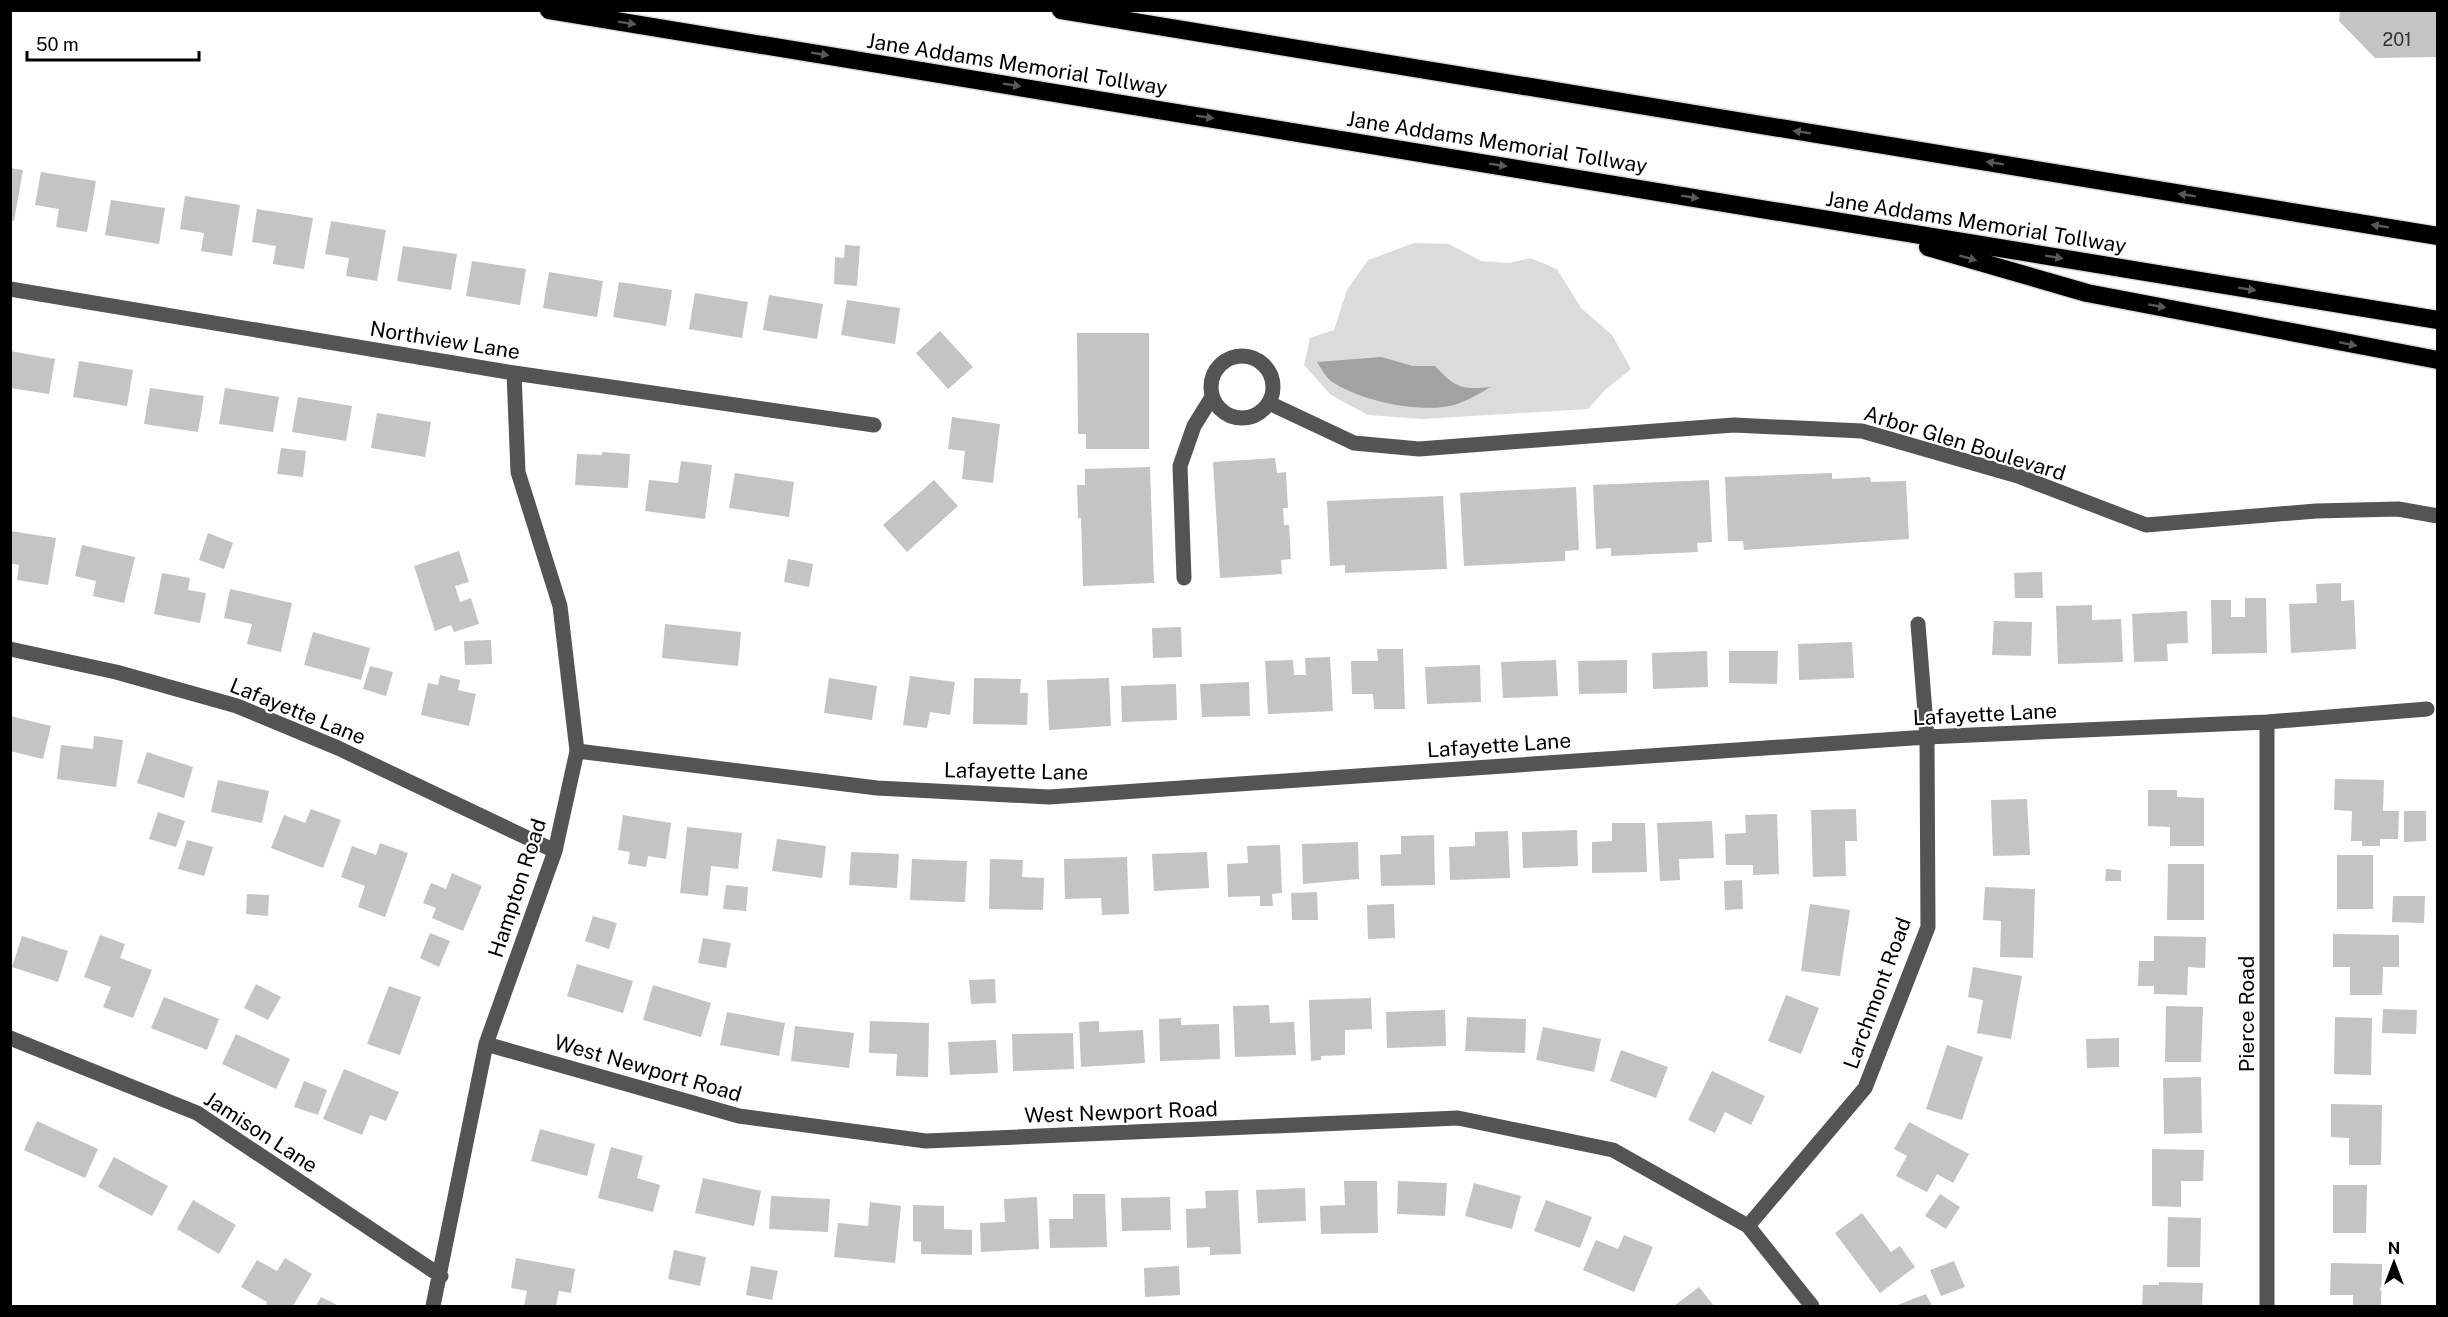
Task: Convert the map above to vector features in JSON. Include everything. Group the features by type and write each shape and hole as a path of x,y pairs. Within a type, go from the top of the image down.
{"highway":[{"name":"Jane Addams Memorial Tollway","path":"549,10 2438,320"},
{"path":"1061,10 2438,236"},
{"path":"1851,224 2087,293 2438,360"}],"street":[{"name":"Northview Lane","path":"10,289 514,373 874,425"},
{"path":"1236,356 1247,356 1264,364 1273,384 1269,403 1262,411 1242,418 1230,416 1221,411 1212,397 1210,387 1217,368 1236,356"},
{"name":"Hampton Road","path":"433,1306 441,1276 486,1044 555,851 576,751 560,606 518,472 514,373"},
{"path":"1184,578 1180,466 1194,426 1212,397"},
{"name":"Arbor Glen Boulevard","path":"1269,403 1354,443 1419,450 1734,425 1862,431 2018,476 2146,525 2316,511 2398,509 2438,516"},
{"name":"Larchmont Road","path":"1748,1226 1865,1088 1928,927 1927,737 1918,624"},
{"name":"Lafayette Lane","path":"10,649 116,672 237,706 338,748 555,851"},
{"name":"Lafayette Lane","path":"576,751 877,788 1049,797 1927,737 2267,722 2427,709"},
{"name":"Pierce Road","path":"2267,722 2267,1306"},
{"name":"Jamison Lane","path":"10,1038 197,1113 441,1276"},
{"name":"West Newport Road","path":"486,1044 740,1116 926,1141 1458,1118 1613,1150 1748,1226"},
{"path":"1748,1226 1812,1306"}],"shaded area":[{"path":"1414,243 1449,244 1481,261 1509,263 1530,258 1557,269 1581,308 1612,335 1631,369 1605,390 1588,409 1423,419 1368,415 1331,395 1304,365 1310,338 1334,330 1347,290 1368,260"},
{"path":"1381,357 1413,366 1435,366 1448,379 1460,386 1491,387 1457,404 1443,407 1410,407 1374,400 1343,388 1329,379 1317,362"}],"building":[{"path":"2340,10 2438,10 2438,57 2375,58 2339,21"},
{"path":"10,168 23,170 14,221 10,220"},
{"path":"41,172 96,181 87,232 56,227 59,209 35,205"},
{"path":"185,196 240,205 232,256 201,251 204,233 180,229"},
{"path":"111,200 165,208 159,244 105,235"},
{"path":"257,209 313,218 304,269 273,264 276,246 252,242"},
{"path":"331,221 386,230 377,281 346,276 349,258 325,254"},
{"path":"845,245 860,246 857,286 834,284 835,257 844,258"},
{"path":"403,246 457,254 451,290 397,281"},
{"path":"472,261 526,269 520,305 466,296"},
{"path":"549,272 603,281 597,317 543,308"},
{"path":"619,282 672,290 666,326 613,317"},
{"path":"695,293 748,302 742,338 689,329"},
{"path":"769,295 823,304 817,339 763,330"},
{"path":"847,300 900,308 895,344 841,335"},
{"path":"940,331 973,367 948,389 916,353"},
{"path":"1077,333 1149,333 1149,449 1086,449 1086,434 1078,434"},
{"path":"10,351 55,359 49,394 10,388"},
{"path":"79,361 133,370 127,406 73,397"},
{"path":"150,388 204,396 198,432 144,424"},
{"path":"225,388 279,397 273,432 219,424"},
{"path":"298,397 352,406 346,441 292,432"},
{"path":"377,413 431,422 425,457 371,448"},
{"path":"952,417 1000,424 993,483 962,479 965,451 948,449"},
{"path":"281,448 306,451 303,477 277,474"},
{"path":"602,452 630,454 628,488 575,485 577,454 602,455"},
{"path":"1275,458 1277,473 1286,472 1288,508 1283,508 1284,525 1289,525 1291,559 1281,560 1282,574 1220,578 1213,462"},
{"path":"681,461 712,465 705,519 645,511 649,480 678,483"},
{"path":"1150,467 1154,583 1083,586 1081,518 1078,518 1077,485 1085,485 1085,469"},
{"path":"735,473 794,482 789,517 729,508"},
{"path":"1832,473 1832,479 1870,477 1871,482 1906,481 1909,539 1744,550 1743,541 1728,541 1725,477"},
{"path":"934,480 958,506 907,552 883,525"},
{"path":"1709,480 1712,542 1697,543 1698,552 1611,556 1611,548 1596,549 1593,485"},
{"path":"1576,487 1579,550 1565,551 1565,561 1464,566 1460,493"},
{"path":"1443,496 1447,569 1345,573 1345,565 1330,566 1327,501"},
{"path":"10,531 56,538 48,585 17,580 19,565 10,563"},
{"path":"208,533 233,543 224,569 199,560"},
{"path":"82,545 135,557 124,603 93,596 96,581 75,576"},
{"path":"459,551 469,582 455,586 460,602 471,598 479,624 454,632 451,625 435,631 414,566"},
{"path":"788,559 813,564 809,587 784,582"},
{"path":"2042,572 2043,598 2015,598 2014,573"},
{"path":"162,573 190,578 188,590 206,593 200,623 154,614"},
{"path":"2341,583 2341,601 2354,600 2356,649 2291,653 2289,604 2317,603 2316,584"},
{"path":"230,589 292,603 281,652 247,644 252,624 224,618"},
{"path":"2245,598 2266,598 2267,653 2212,654 2211,600 2231,600 2231,617 2245,617"},
{"path":"2092,605 2092,620 2121,619 2123,662 2058,664 2056,606"},
{"path":"2187,611 2188,643 2167,644 2168,661 2134,662 2132,614"},
{"path":"1994,621 2032,622 2031,656 1992,655"},
{"path":"665,624 741,632 738,666 662,658"},
{"path":"1181,627 1182,657 1153,658 1152,628"},
{"path":"313,632 370,648 361,680 304,665"},
{"path":"491,640 492,664 465,665 464,641"},
{"path":"1852,642 1854,678 1799,680 1798,644"},
{"path":"1377,649 1403,649 1405,709 1374,709 1373,694 1352,694 1351,661 1378,661"},
{"path":"1707,651 1708,687 1653,689 1652,653"},
{"path":"1729,651 1778,651 1777,684 1729,683"},
{"path":"1330,657 1333,711 1268,714 1265,661 1293,660 1294,675 1306,675 1305,658"},
{"path":"1556,660 1558,696 1503,698 1501,662"},
{"path":"1627,660 1627,693 1579,694 1578,661"},
{"path":"1480,665 1481,702 1427,704 1425,667"},
{"path":"370,666 393,672 386,696 363,689"},
{"path":"440,675 460,680 458,690 476,694 469,726 421,715 428,683 438,685"},
{"path":"910,676 955,682 950,715 930,712 927,728 903,725"},
{"path":"829,678 877,686 872,720 824,713"},
{"path":"974,678 1021,679 1020,693 1028,693 1027,725 973,724"},
{"path":"1109,678 1111,726 1049,730 1047,680"},
{"path":"1249,682 1250,716 1202,717 1200,684"},
{"path":"1176,684 1177,720 1122,722 1121,686"},
{"path":"10,716 51,726 43,759 10,751"},
{"path":"94,736 123,740 116,787 57,779 61,745 93,749"},
{"path":"147,752 193,767 184,798 137,783"},
{"path":"2335,779 2384,780 2383,811 2399,811 2398,839 2380,839 2380,846 2362,846 2362,841 2351,841 2352,811 2334,810"},
{"path":"218,780 269,791 262,823 211,812"},
{"path":"2148,790 2177,790 2177,797 2204,798 2204,846 2170,846 2170,827 2148,826"},
{"path":"2027,799 2030,855 1993,856 1991,800"},
{"path":"311,809 341,820 323,868 271,848 284,815 305,823"},
{"path":"1856,809 1857,841 1845,841 1846,876 1813,877 1811,810"},
{"path":"2404,811 2426,811 2426,841 2404,842"},
{"path":"158,812 185,821 176,847 149,839"},
{"path":"1777,814 1779,874 1753,875 1753,865 1726,865 1725,834 1746,833 1745,815"},
{"path":"623,815 671,823 666,859 648,856 646,867 628,864 630,852 618,850"},
{"path":"1712,821 1714,858 1679,859 1680,880 1660,881 1657,823"},
{"path":"1612,823 1645,823 1647,872 1592,873 1592,842 1612,841"},
{"path":"687,827 742,833 738,869 711,866 708,896 680,893"},
{"path":"1577,830 1578,866 1523,868 1522,832"},
{"path":"1508,831 1510,878 1450,880 1449,847 1475,846 1475,832"},
{"path":"1434,835 1435,885 1381,886 1380,855 1401,854 1401,836"},
{"path":"777,839 826,846 822,878 772,871"},
{"path":"187,840 213,847 204,876 178,869"},
{"path":"1358,842 1359,879 1303,884 1302,844"},
{"path":"380,843 408,853 385,917 358,907 365,886 341,877 352,846 376,855"},
{"path":"1280,845 1282,893 1272,894 1273,906 1260,906 1260,896 1228,897 1227,864 1248,863 1247,846"},
{"path":"851,852 899,854 897,888 849,885"},
{"path":"1207,852 1209,888 1154,891 1152,854"},
{"path":"2337,855 2373,855 2373,909 2337,909"},
{"path":"1127,857 1129,914 1102,915 1101,898 1065,899 1064,859"},
{"path":"912,859 967,861 965,902 910,900"},
{"path":"990,859 1023,860 1022,877 1044,878 1043,910 989,909"},
{"path":"2168,864 2204,864 2204,920 2167,920"},
{"path":"2106,869 2121,870 2121,881 2105,881"},
{"path":"452,873 482,886 463,931 432,918 436,908 423,903 431,883 446,889"},
{"path":"1742,880 1743,909 1725,910 1724,881"},
{"path":"726,885 748,887 746,911 723,909"},
{"path":"1985,887 2035,889 2033,958 2000,957 2001,921 1983,920"},
{"path":"1317,892 1318,920 1292,920 1291,893"},
{"path":"247,894 269,895 268,916 246,914"},
{"path":"2393,896 2425,896 2424,923 2392,922"},
{"path":"1394,904 1395,938 1368,939 1367,905"},
{"path":"1810,904 1850,910 1840,976 1801,971"},
{"path":"593,916 617,923 609,949 585,941"},
{"path":"430,933 450,941 439,967 420,958"},
{"path":"2333,934 2399,935 2399,967 2383,967 2382,995 2350,995 2350,967 2333,967"},
{"path":"100,935 125,944 120,958 152,970 133,1018 103,1007 111,987 84,977"},
{"path":"22,936 68,951 58,982 12,967"},
{"path":"2154,936 2206,937 2205,968 2188,967 2187,995 2154,994 2154,986 2138,986 2139,961 2154,961"},
{"path":"703,938 731,943 726,968 698,963"},
{"path":"577,964 633,981 623,1013 567,996"},
{"path":"1973,967 2022,976 2011,1039 1977,1033 1983,1000 1968,997"},
{"path":"995,979 996,1003 971,1004 969,980"},
{"path":"256,984 281,997 268,1020 244,1008"},
{"path":"653,985 711,1003 701,1037 643,1020"},
{"path":"389,986 421,997 400,1055 367,1044"},
{"path":"1786,995 1819,1008 1801,1054 1768,1041"},
{"path":"164,997 219,1019 207,1050 151,1028"},
{"path":"1371,998 1372,1029 1345,1030 1345,1055 1321,1056 1321,1060 1311,1061 1309,1000"},
{"path":"1269,1005 1270,1023 1294,1022 1296,1055 1235,1057 1233,1006"},
{"path":"2166,1006 2203,1007 2201,1062 2165,1062"},
{"path":"2383,1009 2417,1010 2416,1034 2382,1033"},
{"path":"1445,1010 1446,1046 1387,1048 1386,1012"},
{"path":"727,1012 785,1023 779,1056 720,1045"},
{"path":"1467,1017 1526,1019 1525,1053 1465,1051"},
{"path":"2335,1017 2372,1018 2371,1075 2334,1074"},
{"path":"1181,1018 1181,1025 1219,1024 1220,1059 1160,1061 1159,1019"},
{"path":"870,1021 929,1023 928,1077 896,1076 897,1054 869,1053"},
{"path":"1099,1021 1099,1032 1143,1030 1145,1063 1081,1067 1079,1022"},
{"path":"795,1026 854,1033 849,1068 791,1061"},
{"path":"1543,1027 1601,1039 1594,1072 1536,1060"},
{"path":"1073,1033 1074,1069 1013,1071 1012,1034"},
{"path":"236,1034 290,1059 276,1089 222,1064"},
{"path":"2119,1038 2119,1067 2087,1068 2086,1039"},
{"path":"996,1040 998,1073 950,1075 948,1042"},
{"path":"1947,1045 1983,1057 1962,1120 1926,1109"},
{"path":"1621,1050 1668,1067 1656,1098 1610,1081"},
{"path":"344,1069 399,1092 386,1121 370,1115 362,1135 323,1119"},
{"path":"1712,1071 1765,1096 1751,1125 1725,1112 1715,1133 1688,1120"},
{"path":"2201,1077 2202,1133 2164,1134 2163,1078"},
{"path":"304,1081 327,1090 318,1115 294,1107"},
{"path":"2331,1104 2382,1105 2381,1165 2349,1165 2349,1138 2331,1137"},
{"path":"37,1121 98,1149 85,1178 24,1150"},
{"path":"1909,1122 1969,1154 1953,1183 1937,1174 1927,1192 1896,1176 1907,1156 1894,1149"},
{"path":"540,1129 595,1144 587,1176 531,1161"},
{"path":"611,1147 643,1156 637,1178 660,1185 653,1212 598,1198"},
{"path":"2152,1149 2204,1150 2203,1181 2181,1181 2181,1207 2152,1206"},
{"path":"114,1157 168,1186 152,1216 98,1187"},
{"path":"703,1178 761,1191 754,1226 695,1213"},
{"path":"1344,1181 1377,1181 1378,1233 1321,1234 1320,1206 1345,1205"},
{"path":"1398,1181 1447,1183 1445,1216 1397,1214"},
{"path":"1474,1183 1521,1196 1512,1229 1465,1216"},
{"path":"2333,1185 2367,1185 2366,1233 2333,1233"},
{"path":"1305,1188 1306,1221 1258,1223 1256,1190"},
{"path":"1238,1190 1241,1254 1210,1255 1210,1247 1187,1248 1186,1209 1206,1208 1205,1191"},
{"path":"1073,1194 1105,1194 1107,1247 1050,1248 1049,1219 1073,1219"},
{"path":"1940,1194 1960,1207 1946,1229 1925,1216"},
{"path":"771,1196 830,1199 828,1232 769,1229"},
{"path":"1037,1197 1039,1249 981,1252 980,1223 1005,1222 1004,1199"},
{"path":"1170,1197 1171,1230 1122,1231 1121,1198"},
{"path":"193,1200 236,1225 219,1254 177,1229"},
{"path":"1546,1200 1592,1217 1580,1248 1534,1231"},
{"path":"870,1202 901,1206 895,1263 834,1257 838,1223 868,1226"},
{"path":"913,1205 944,1206 944,1229 972,1230 972,1255 921,1254 921,1242 913,1241"},
{"path":"1862,1213 1891,1252 1900,1246 1915,1267 1880,1293 1835,1233"},
{"path":"2168,1217 2201,1218 2200,1267 2167,1267"},
{"path":"1624,1235 1653,1247 1634,1292 1583,1270 1596,1240 1618,1249"},
{"path":"674,1250 706,1257 700,1286 668,1279"},
{"path":"285,1258 312,1274 293,1306 266,1306 267,1302 241,1287 257,1260 277,1271"},
{"path":"516,1258 575,1269 571,1293 559,1291 556,1306 524,1306 527,1291 511,1288"},
{"path":"1954,1261 1965,1287 1941,1296 1930,1270"},
{"path":"2331,1263 2382,1264 2381,1306 2353,1306 2353,1295 2330,1295"},
{"path":"751,1266 778,1271 772,1300 746,1295"},
{"path":"1179,1266 1180,1295 1145,1297 1144,1268"},
{"path":"2159,1282 2203,1283 2202,1306 2142,1306 2143,1285 2159,1285"},
{"path":"1699,1287 1714,1306 1674,1306"},
{"path":"1926,1294 1932,1306 1895,1306"},
{"path":"321,1297 339,1306 316,1306"}]}
